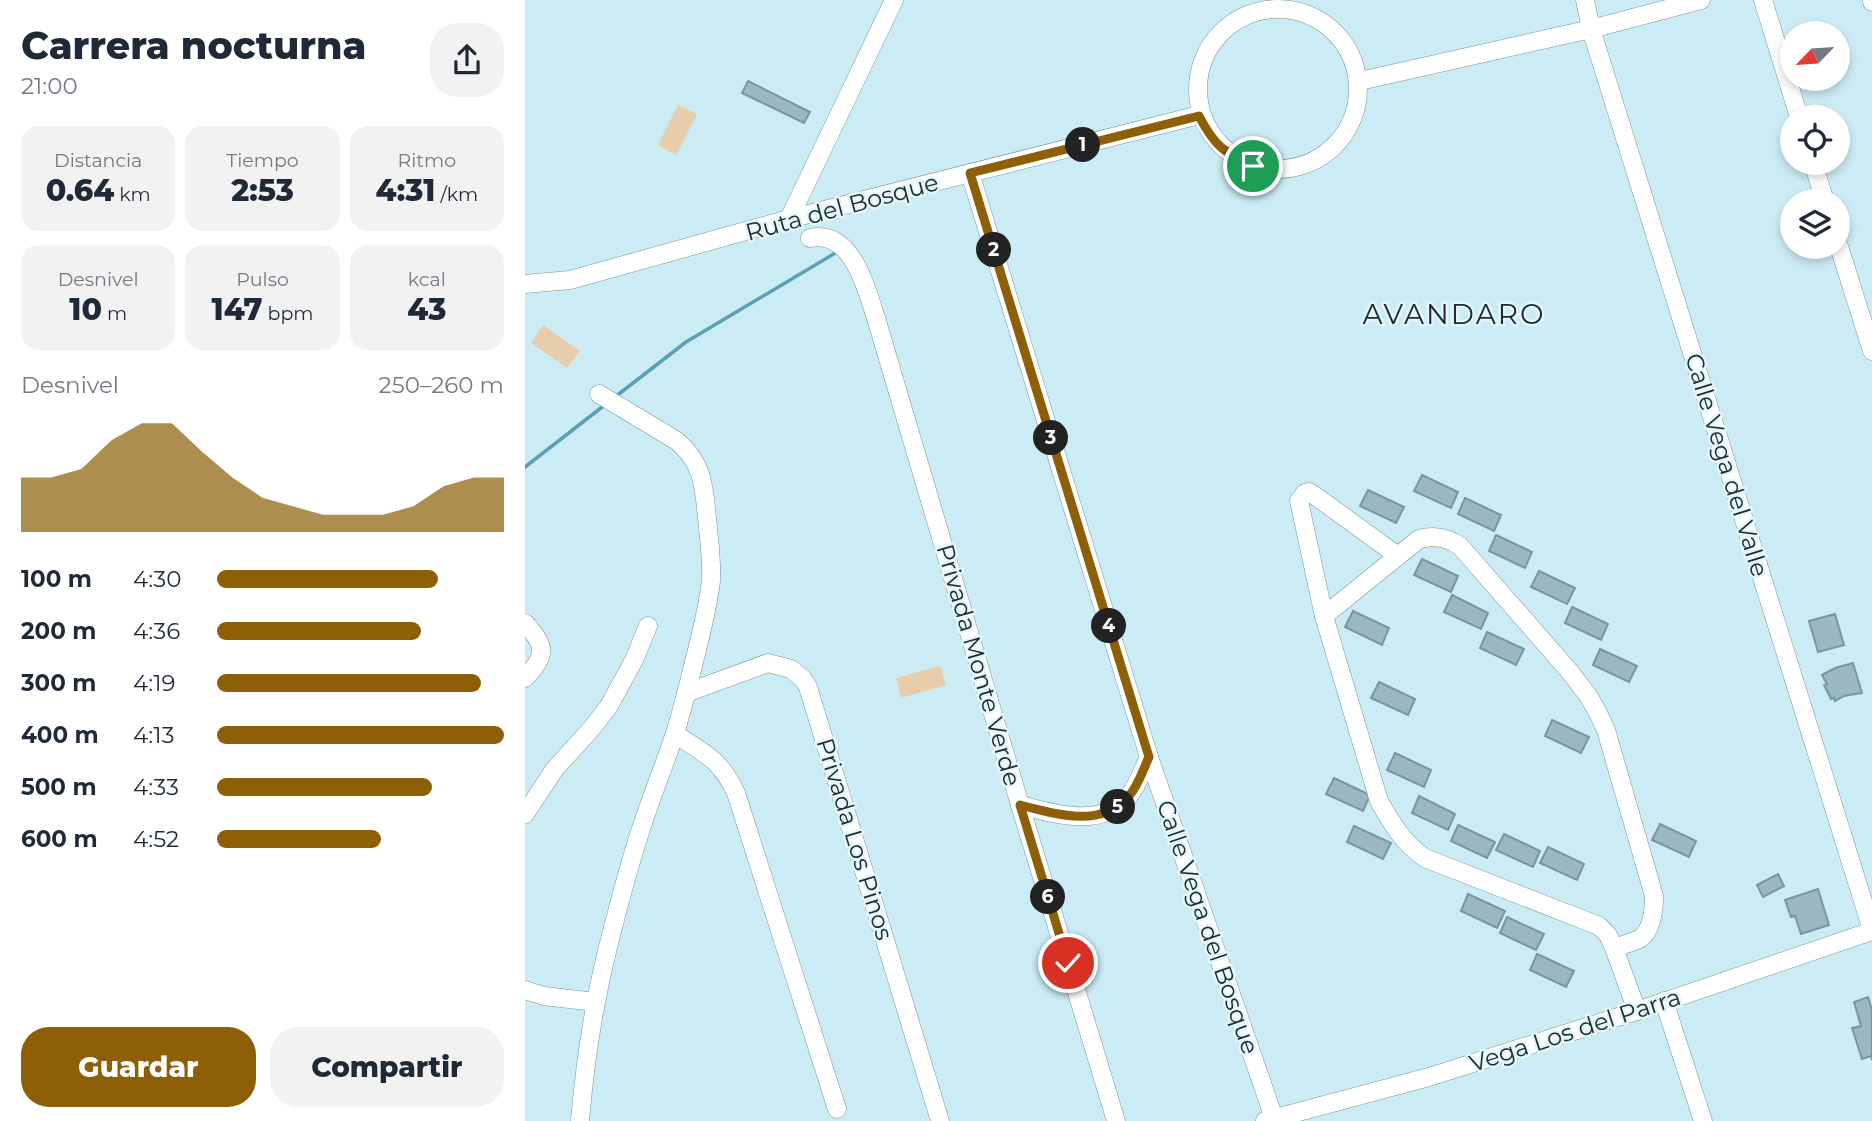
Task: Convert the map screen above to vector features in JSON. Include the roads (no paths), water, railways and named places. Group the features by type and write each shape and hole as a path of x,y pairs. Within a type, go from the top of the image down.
{"street":[{"path":"789,219 894,0"},
{"name":"Calle Vega del Valle","path":"1585,0 1591,29 1872,930"},
{"path":"1360,81 1591,29 1701,0"},
{"path":"1763,0 1795,105"},
{"path":"1258,6 1310,14 1329,25 1345,40 1355,60 1360,81 1357,106 1346,130 1328,150 1305,163 1279,168 1253,166 1229,155 1210,138 1199,116 1196,81 1208,49 1233,24 1258,6"},
{"name":"Ruta del Bosque","path":"525,285 570,279 789,219 1199,116"},
{"name":"Calle Vega del Bosque","path":"970,173 1149,757 1271,1120"},
{"name":"Privada Monte Verde","path":"810,237 830,238 851,256 864,284 891,361 1020,805 1116,1121"},
{"path":"1843,259 1872,351"},
{"path":"580,1121 595,1002 609,943 641,827 675,734 702,632 711,579 702,479 696,461 683,446 599,394"},
{"path":"1398,556 1314,495 1305,493 1300,497 1324,616 1380,801 1394,829 1425,858 1593,922 1608,935 1636,1011"},
{"path":"1324,616 1419,540 1427,537 1445,538 1460,546 1570,672 1598,713 1606,730 1654,896 1649,928 1641,937 1614,948"},
{"path":"525,623 540,643 542,653 538,663 525,678"},
{"path":"525,814 554,771 609,706 634,660 647,626"},
{"name":"Privada Los Pinos","path":"686,693 768,663 791,669 808,687 940,1121"},
{"path":"675,734 712,758 725,772 736,793 837,1109"},
{"path":"1020,805 1085,817 1103,814 1119,806 1131,794 1149,757"},
{"name":"Vega Los del Parra","path":"1271,1120 1429,1077 1636,1011 1872,930"},
{"path":"525,990 544,996 595,1002"},
{"path":"1664,1001 1703,1121"}],"waterway":[{"path":"615,397 686,342 837,252"},
{"path":"525,467 606,404"}],"district":[{"name":"AVANDARO","path":"1454,314"}]}
